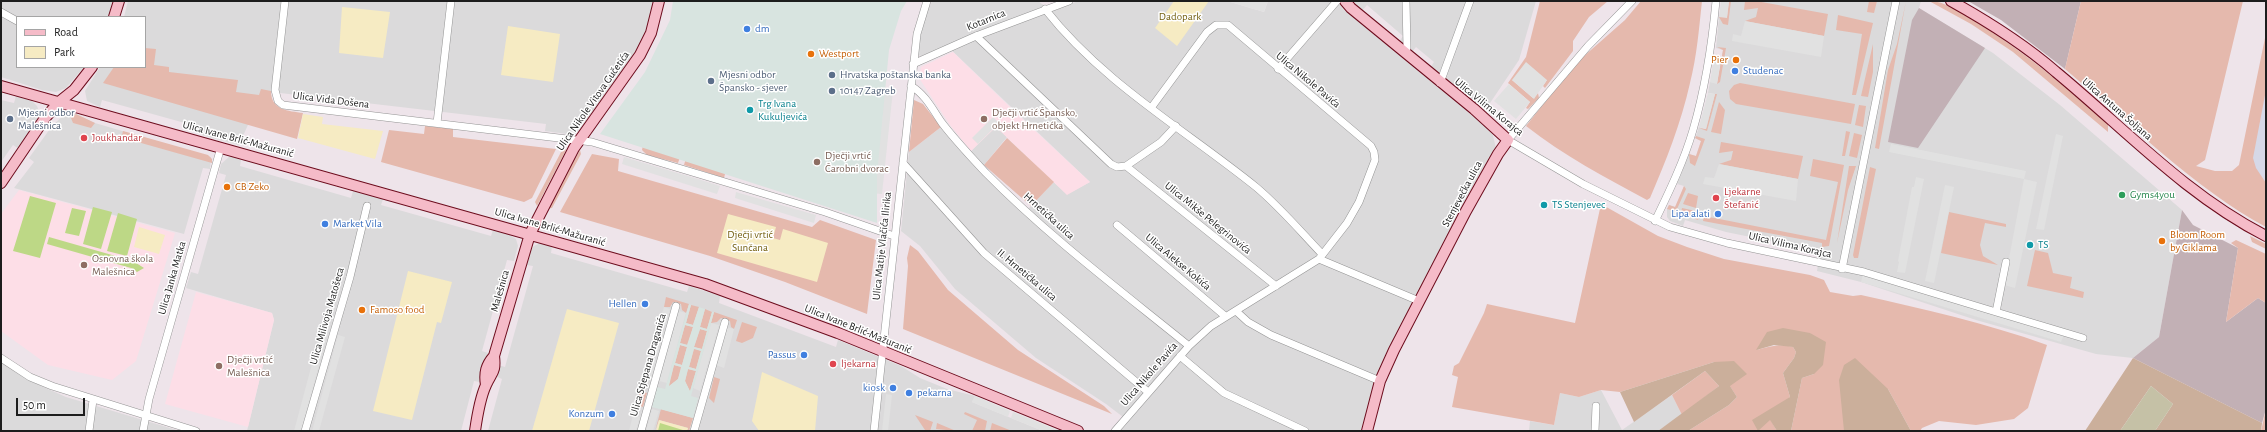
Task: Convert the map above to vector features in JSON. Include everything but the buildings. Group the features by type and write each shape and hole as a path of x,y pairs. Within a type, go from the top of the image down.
{"street":[{"path":"114,16 119,1"},
{"name":"Ulica Vida Došena","path":"285,1 275,90 278,101 281,104 289,107 580,139"},
{"path":"437,123 451,1"},
{"name":"Ulica Nikole Vitova Gučetića","path":"530,234 556,179 580,139 640,55 652,33 659,1"},
{"name":"Ulica Matije Vlačića Ilirika","path":"874,431 884,351 894,236 913,64 917,34 927,1"},
{"name":"Kotarnica","path":"913,64 976,36 1069,1"},
{"path":"1278,69 1337,1"},
{"name":"Ulica Vilima Korajca","path":"1345,1 1440,83 1474,109 1508,140 1583,184 1655,221 1675,229 1727,243 1842,269 1896,1"},
{"path":"1406,1 1406,54"},
{"path":"1440,83 1470,1"},
{"name":"Stenjevečka ulica","path":"1367,431 1380,382 1419,301 1490,166 1508,140 1588,46 1632,1"},
{"path":"1655,221 1693,132 1702,96 1716,1"},
{"name":"Ulica Antuna Šoljana","path":"1951,1 2002,33 2056,71 2193,191 2230,217 2266,236"},
{"path":"1046,9 1068,36 1100,68 1257,188 1320,257 1419,301"},
{"path":"1,12 16,20"},
{"name":"Ulica Nikole Pavića","path":"1115,431 1189,346 1225,316 1236,311 1320,257 1347,223 1359,202 1375,160 1374,152 1371,146 1278,69 1234,29 1224,24 1216,25 1207,32 1151,108"},
{"name":"Ulica Mikše Pelegrinovića","path":"976,36 1111,164 1118,167 1126,166 1276,286"},
{"path":"1,183 45,118 58,102 74,90 91,68"},
{"name":"Ulica Ivane Brlić-Mažuranić","path":"1,86 728,291 884,351 1078,431"},
{"name":"Hrnetićka ulica","path":"911,86 922,95 942,123 986,173 1030,214 1189,346"},
{"path":"1126,166 1161,142 1176,126"},
{"path":"580,139 825,212 894,236"},
{"name":"Ulica Janka Matka","path":"143,431 145,415 221,147"},
{"name":"II. Hrnetićka ulica","path":"902,164 984,253 1148,392"},
{"name":"Ulica Milivoja Matošeca","path":"305,431 350,277 367,206"},
{"name":"Ulica Alekse Kokića","path":"1117,225 1225,316"},
{"name":"Malešnica","path":"475,431 486,385 484,375 488,364 494,356 530,234"},
{"path":"1996,312 2006,262"},
{"path":"1842,269 1864,272 2083,338"},
{"name":"Ulica Stjepana Draganića","path":"641,431 676,306"},
{"path":"1236,311 1248,322 1265,332 1380,382"},
{"path":"694,431 725,322"},
{"path":"1180,356 1224,392 1305,431"},
{"path":"1,358 30,377 94,400 196,431"},
{"path":"89,431 94,400"},
{"path":"1595,431 1596,406"}],"shaded area":[{"path":"1,1 115,1 109,16 16,16 16,68 83,68 66,88 56,92 42,90 1,77"},
{"path":"128,1 654,1 652,14 644,38 628,65 582,128 574,135 545,131 546,124 263,91 239,145 202,135 203,128 102,100 100,107 87,101 85,91 99,68 146,68 146,16 124,16"},
{"name":"Trg Ivana Kukuljevića","path":"673,1 907,1 901,11 889,50 877,175 877,223 600,134 645,72 670,20"},
{"path":"932,1 1038,1 1050,10 1079,1 1227,1 1264,12 1268,1 1338,1 1343,9 1492,132 1496,148 1380,370 1371,393 1363,431 1120,431 1127,420 1106,404 1036,358 955,289 920,246 901,231 909,152 941,127 966,156 996,126 1007,137 980,170 1024,213 1054,182 1067,194 1090,182 947,46 921,56 918,55 922,22"},
{"path":"1227,1 1268,1 1264,12"},
{"path":"1353,1 1536,1 1519,60 1484,112 1430,68 1434,62 1416,47 1412,52 1399,42 1403,36 1367,5 1362,11"},
{"path":"1721,1 1729,1 1727,18 1719,17"},
{"path":"1729,1 1921,1 1919,8 1993,53 2060,105 2182,210 2159,337 2133,358 2096,354 1976,320 1861,282 1817,271 1820,251 1726,232 1685,220 1683,226 1670,221 1667,217 1667,209 1669,205 1676,207 1684,186 1677,184 1689,154 1696,156 1701,141 1695,138 1699,127 1705,129 1715,94 1708,93 1710,82 1717,83 1723,50 1716,48 1719,17 1727,17"},
{"path":"1968,1 2081,1 2065,69 2001,20"},
{"path":"1919,8 1985,48 1918,148 1888,142 1912,20"},
{"path":"1745,21 1824,36 1821,57 1732,41 1733,34 1741,36"},
{"name":"Dječji vrtić Špansko, objekt Hrnetićka","path":"953,52 1090,182 1067,195 996,127 971,151 950,125 919,78 921,67"},
{"path":"1714,57 1721,59 1717,84 1710,82"},
{"path":"1526,62 1547,80 1534,99 1512,80"},
{"path":"2266,76 2266,189 2248,172"},
{"path":"1509,84 1530,102 1516,119 1494,101"},
{"path":"859,87 893,90 882,194 842,191"},
{"path":"1708,93 1715,94 1706,129 1699,127"},
{"path":"16,96 32,101 37,106 40,114 38,123 19,149 13,145 1,162 1,100 14,103"},
{"path":"66,113 76,114 95,123 211,157 210,169 203,168 184,234 14,188 34,162 29,158 52,126"},
{"path":"993,117 999,123 978,144 972,138"},
{"path":"2056,134 2063,136 2044,230 2036,229"},
{"path":"1891,144 2026,171 2024,179 1889,152"},
{"path":"230,156 241,160 240,166 351,198 353,191 383,199 381,205 491,236 493,230 508,234 516,239 518,246 514,261 507,260 482,351 488,353 480,382 474,381 461,431 247,431 274,320 272,313 186,288 191,272 198,274 226,175 219,173 221,164"},
{"path":"624,157 720,186 717,194 622,164"},
{"path":"1719,164 1798,179 1796,201 1703,184 1705,177 1714,178"},
{"path":"1916,177 1924,179 1905,273 1897,272 1912,187 1914,187"},
{"path":"2024,179 2037,182 2015,288 2004,285"},
{"path":"1945,185 1954,187 1934,283 1925,281"},
{"name":"Osnovna škola Malešnica","path":"19,190 175,233 136,361 112,380 48,365 1,331 1,214"},
{"path":"736,192 816,215 814,223 735,198"},
{"path":"2182,210 2193,225 2238,248 2226,322 2258,298 2266,303 2266,409 2262,423 2133,358 2159,337"},
{"path":"540,243 552,246 551,253 687,292 689,286 720,296 719,303 836,347 838,340 901,366 920,378 947,389 975,396 972,402 1043,431 488,431 502,379 495,376 498,365 505,367 533,266 526,265 530,251 534,246"},
{"path":"1863,274 2064,334 2061,342 1861,282"},
{"name":"Dječji vrtić Malešnica","path":"196,292 272,313 274,320 248,427 165,404"},
{"path":"689,304 691,305 686,323 693,325 699,307 705,309 700,327 707,329 712,312 714,312 691,396 698,398 693,418 652,407 657,387 665,389","holes":["685,325 693,327 687,345 680,343","700,329 707,331 702,349 694,347","680,345 687,347 682,365 675,363","694,349 701,351 696,369 689,367","674,365 681,367 678,379 669,386","688,369 696,371 690,391 685,381"]},
{"path":"664,307 670,309 666,325 659,323"},
{"path":"679,311 686,313 667,383 659,381"},
{"path":"711,323 719,325 700,391 693,388"},
{"path":"727,327 734,329 724,368 716,365"},
{"path":"1783,328 1810,333 1826,342 1823,365 1814,374 1802,378 1791,431 1777,431 1770,420 1758,431 1752,420 1790,397 1783,373 1794,358 1796,352 1793,347 1774,345 1756,350 1767,332"},
{"path":"321,330 328,332 301,431 294,431"},
{"path":"657,330 664,332 657,354 651,352"},
{"path":"338,335 345,337 319,431 312,431"},
{"path":"650,357 656,359 651,379 644,377"},
{"path":"1855,358 1888,389 1911,431 1844,431 1839,380 1844,365"},
{"path":"2133,358 2262,423 2261,431 2155,431 2173,404 2151,386 2120,431 2085,431"},
{"path":"1734,361 1747,374 1730,386 1737,397 1729,405 1688,431 1658,431 1719,386 1705,371 1634,422 1620,392 1714,362"},
{"path":"1,363 28,380 66,397 180,431 1,431"},
{"path":"2151,386 2173,404 2155,431 2120,431"},
{"path":"1601,390 1622,430 1672,395 1682,415 1658,431 1529,431 1530,421 1554,425 1560,393 1579,397"},
{"path":"886,394 892,395 888,431 882,431"},
{"path":"975,396 1010,411 1008,417 972,402"},
{"path":"652,409 659,411 653,431 646,431"},
{"path":"1013,412 1060,431 1043,431 1011,418"},
{"path":"633,415 640,417 636,431 629,431"}],"green space":[{"name":"Dadopark","path":"1174,1 1209,1 1177,46 1155,28"},
{"path":"1540,1 1608,1 1589,17 1573,41 1573,51 1545,88 1543,86 1547,80 1512,80 1533,98 1538,93 1539,98 1528,109 1526,108 1530,102 1508,83 1526,57"},
{"path":"1641,1 1702,1 1692,73 1678,127 1650,198 1647,200 1570,157 1526,126 1575,64 1625,20"},
{"path":"1729,1 1731,1 1728,25 1723,24 1719,17 1727,17"},
{"path":"1745,1 1756,1 1828,14 1824,36 1745,21 1756,17 1758,8 1744,10"},
{"path":"1869,1 1877,1 1874,13 1867,12"},
{"path":"1906,1 1879,149 1875,148 1888,70 1897,44"},
{"path":"1929,1 1935,1 1958,10 2026,56 2108,124 2108,132 2013,52 1971,24"},
{"path":"2081,1 2243,1 2205,160 2196,166 2215,171 2232,171 2239,165 2266,33 2266,90 2253,158 2256,168 2266,183 2266,227 2213,194 2162,153 2065,69"},
{"path":"342,7 390,12 383,58 339,53"},
{"path":"1838,15 1873,23 1856,95 1852,95 1862,34 1836,30"},
{"path":"508,26 560,34 553,82 501,75"},
{"path":"1873,44 1873,72 1868,97 1861,96"},
{"path":"1717,47 1726,48 1720,82 1717,84 1723,50"},
{"path":"146,48 156,49 154,65 169,67 169,72 238,80 236,92 259,95 261,89 271,91 274,102 277,106 286,110 303,113 297,139 103,83 113,68 146,68"},
{"path":"1740,83 1855,104 1851,124 1736,104 1730,99 1729,91 1734,85"},
{"path":"1715,94 1717,94 1707,131 1699,128 1706,129"},
{"path":"914,100 923,104 941,127 909,152"},
{"path":"1719,102 1725,110 1721,134 1711,132"},
{"path":"1859,105 1866,106 1863,127 1855,125"},
{"path":"76,114 95,123 91,128 73,123 71,118"},
{"path":"303,114 323,117 322,124 383,131 375,159 298,138"},
{"path":"425,126 453,129 453,137 556,149 532,198 524,202 381,162 389,130 424,134"},
{"path":"123,131 208,155 212,159 212,163 127,139 122,135"},
{"path":"1846,131 1850,132 1845,156 1842,156"},
{"path":"1854,133 1862,135 1857,158 1849,156"},
{"path":"1696,136 1705,139 1695,166 1690,163 1689,154 1696,156 1701,141 1695,138"},
{"path":"1007,138 1054,182 1031,206 984,165"},
{"path":"1721,142 1803,156 1798,179 1719,164 1731,160 1733,151 1719,153"},
{"path":"643,145 680,157 678,163 647,155 642,150"},
{"path":"566,149 537,206 535,202 561,152"},
{"path":"580,150 581,154 552,208 547,209"},
{"path":"592,154 619,159 618,171 812,227 820,220 876,240 867,314 785,282 710,256 560,212"},
{"path":"686,158 726,170 724,178 684,165"},
{"path":"1813,159 1844,165 1829,246 1822,247 1822,243 1703,221 1704,216 1826,240 1838,182 1810,176"},
{"path":"1849,166 1856,166 1848,190 1837,243"},
{"path":"1870,167 1876,169 1858,258 1854,258 1853,255"},
{"path":"1684,186 1686,189 1677,209 1674,211 1667,209 1669,205 1675,207"},
{"path":"1688,193 1698,196 1696,208 1683,204"},
{"path":"30,196 56,203 40,258 13,251"},
{"path":"1601,204 1658,236 1724,259 1810,275 1824,280 1830,292 1853,296 1861,295 1931,311 1978,323 2047,345 2028,408 2014,419 1976,425 1939,421 1922,428 1920,431 1911,431 1888,389 1844,431 1791,431 1802,378 1814,374 1810,333 1756,350 1783,345 1793,347 1796,352 1794,358 1783,373 1790,397 1770,419 1777,431 1688,431 1729,405 1737,397 1714,362 1620,392 1601,390 1579,397 1560,393 1554,425 1452,407 1458,377 1452,375 1454,366 1459,363 1487,304 1575,323"},
{"path":"93,207 112,212 101,249 83,244"},
{"path":"72,208 86,211 79,236 65,233"},
{"path":"1682,208 1700,212 1698,220 1681,213"},
{"path":"1949,212 2006,224 2006,227 1985,223 1980,245 1983,256 1998,265 1941,253"},
{"path":"118,213 137,219 127,256 107,251"},
{"name":"Dječji vrtić Sunčana","path":"728,214 776,227 773,238 780,240 783,229 828,243 817,282 717,253"},
{"path":"139,227 165,235 159,254 134,247"},
{"path":"2250,236 2266,244 2266,249 2252,242"},
{"path":"49,237 133,261 144,268 137,272 131,268 47,244"},
{"path":"2236,240 2266,254 2266,303 2258,298 2226,322 2238,248 2231,243"},
{"path":"910,245 918,251 948,290 1018,350 1104,406 1112,414 903,329 908,266 907,258"},
{"path":"2035,250 2048,253 2053,273 2072,277 2070,288 2084,292 2083,298 2027,286"},
{"path":"408,271 452,282 441,323 437,322 412,420 373,411"},
{"path":"666,297 689,304 686,313 682,310 681,304 673,302 670,307 664,307"},
{"path":"691,305 699,307 693,325 686,323"},
{"path":"567,309 619,323 589,431 532,431"},
{"path":"705,309 712,312 707,329 700,327"},
{"path":"714,312 737,320 734,329 731,327 730,321 721,318 717,322 711,323"},
{"path":"742,322 757,327 753,338 742,343 736,341"},
{"path":"685,325 693,327 688,345 680,343"},
{"path":"700,329 707,331 702,349 694,347"},
{"path":"680,345 687,347 682,365 675,363"},
{"path":"694,348 701,351 696,369 689,367"},
{"path":"674,365 682,367 678,379 668,387"},
{"path":"688,369 696,371 690,392 685,381"},
{"path":"1705,371 1719,386 1682,415 1672,395"},
{"path":"762,372 818,396 815,431 759,431 752,421"},
{"path":"714,377 720,379 714,403 709,398"},
{"path":"640,391 647,393 643,407 636,405"},
{"path":"661,409 693,418 689,431 687,431 688,428 659,420 655,431"},
{"path":"2266,409 2266,431 2261,431"},
{"path":"965,412 987,421 985,431 972,431 977,420 964,414"},
{"path":"915,415 933,422 930,431 925,430"},
{"path":"659,420 688,428 687,431 656,431"},
{"path":"660,423 686,431 658,431"},
{"path":"937,423 956,431 936,429"},
{"path":"992,423 1012,431 990,431"}],"place":[{"name":"dm","path":"747,29"},
{"name":"Westport","path":"811,54"},
{"name":"Pier","path":"1736,60"},
{"name":"Studenac","path":"1735,71"},
{"name":"Hrvatska poštanska banka","path":"832,75"},
{"name":"Mjesni odbor Špansko - sjever","path":"711,81"},
{"name":"10147 Zagreb","path":"832,91"},
{"name":"Trg Ivana Kukuljevića","path":"750,110"},
{"name":"Mjesni odbor Malešnica","path":"10,119"},
{"name":"Dječji vrtić Špansko, objekt Hrnetićka","path":"984,119"},
{"name":"Joukhandar","path":"84,138"},
{"name":"Dječji vrtić Čarobni dvorac","path":"817,162"},
{"name":"CB Zeko","path":"227,187"},
{"name":"Gyms4you","path":"2122,195"},
{"name":"Ljekarne Štefanić","path":"1716,198"},
{"name":"TS Stenjevec","path":"1544,205"},
{"name":"Lipa alati","path":"1718,214"},
{"name":"Market Vila","path":"325,224"},
{"name":"Bloom Room by Ciklama","path":"2162,241"},
{"name":"TS","path":"2030,245"},
{"name":"Osnovna škola Malešnica","path":"84,265"},
{"name":"Hellen","path":"645,304"},
{"name":"Famoso food","path":"362,310"},
{"name":"Passus","path":"804,355"},
{"name":"ljekarna","path":"833,364"},
{"name":"Dječji vrtić Malešnica","path":"219,366"},
{"name":"kiosk","path":"893,388"},
{"name":"pekarna","path":"909,393"},
{"name":"Konzum","path":"612,414"}]}
